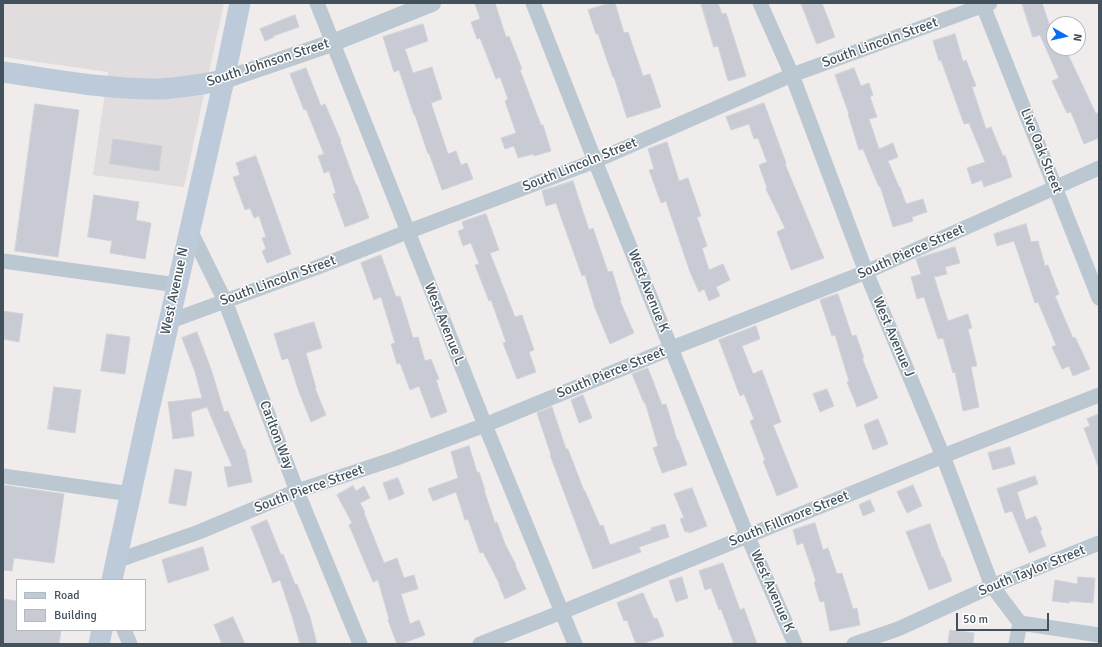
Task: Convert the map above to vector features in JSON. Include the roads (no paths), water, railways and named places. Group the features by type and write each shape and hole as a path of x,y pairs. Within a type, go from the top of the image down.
{"main road":[{"name":"West Avenue N","path":"114,571 168,322 224,80 240,3"},
{"name":"South Johnson Street","path":"3,72 94,85 156,89 195,86 224,80"},
{"path":"99,644 102,631"}],"street":[{"name":"West Avenue L","path":"317,3 407,232 575,644"},
{"name":"South Johnson Street","path":"224,80 332,43 432,3"},
{"name":"West Avenue K","path":"533,3 595,160 748,535 795,644"},
{"name":"West Avenue J","path":"760,3 792,75 866,272 943,456 992,586 1020,623"},
{"name":"South Lincoln Street","path":"168,322 318,267 595,160 792,75 985,4"},
{"name":"Live Oak Street","path":"985,4 1055,188 1099,298"},
{"name":"South Pierce Street","path":"114,571 199,532 297,491 394,459 485,425 672,348 866,272 1099,168"},
{"name":"Carlton Way","path":"189,228 225,301 297,491 360,644"},
{"path":"3,260 177,285"},
{"name":"South Fillmore Street","path":"480,644 562,612 943,456 1099,395"},
{"path":"3,476 130,494"},
{"name":"South Taylor Street","path":"854,644 898,629 992,586 1099,543"},
{"path":"1016,644 1020,623 1099,635"},
{"path":"124,631 130,644"}]}
